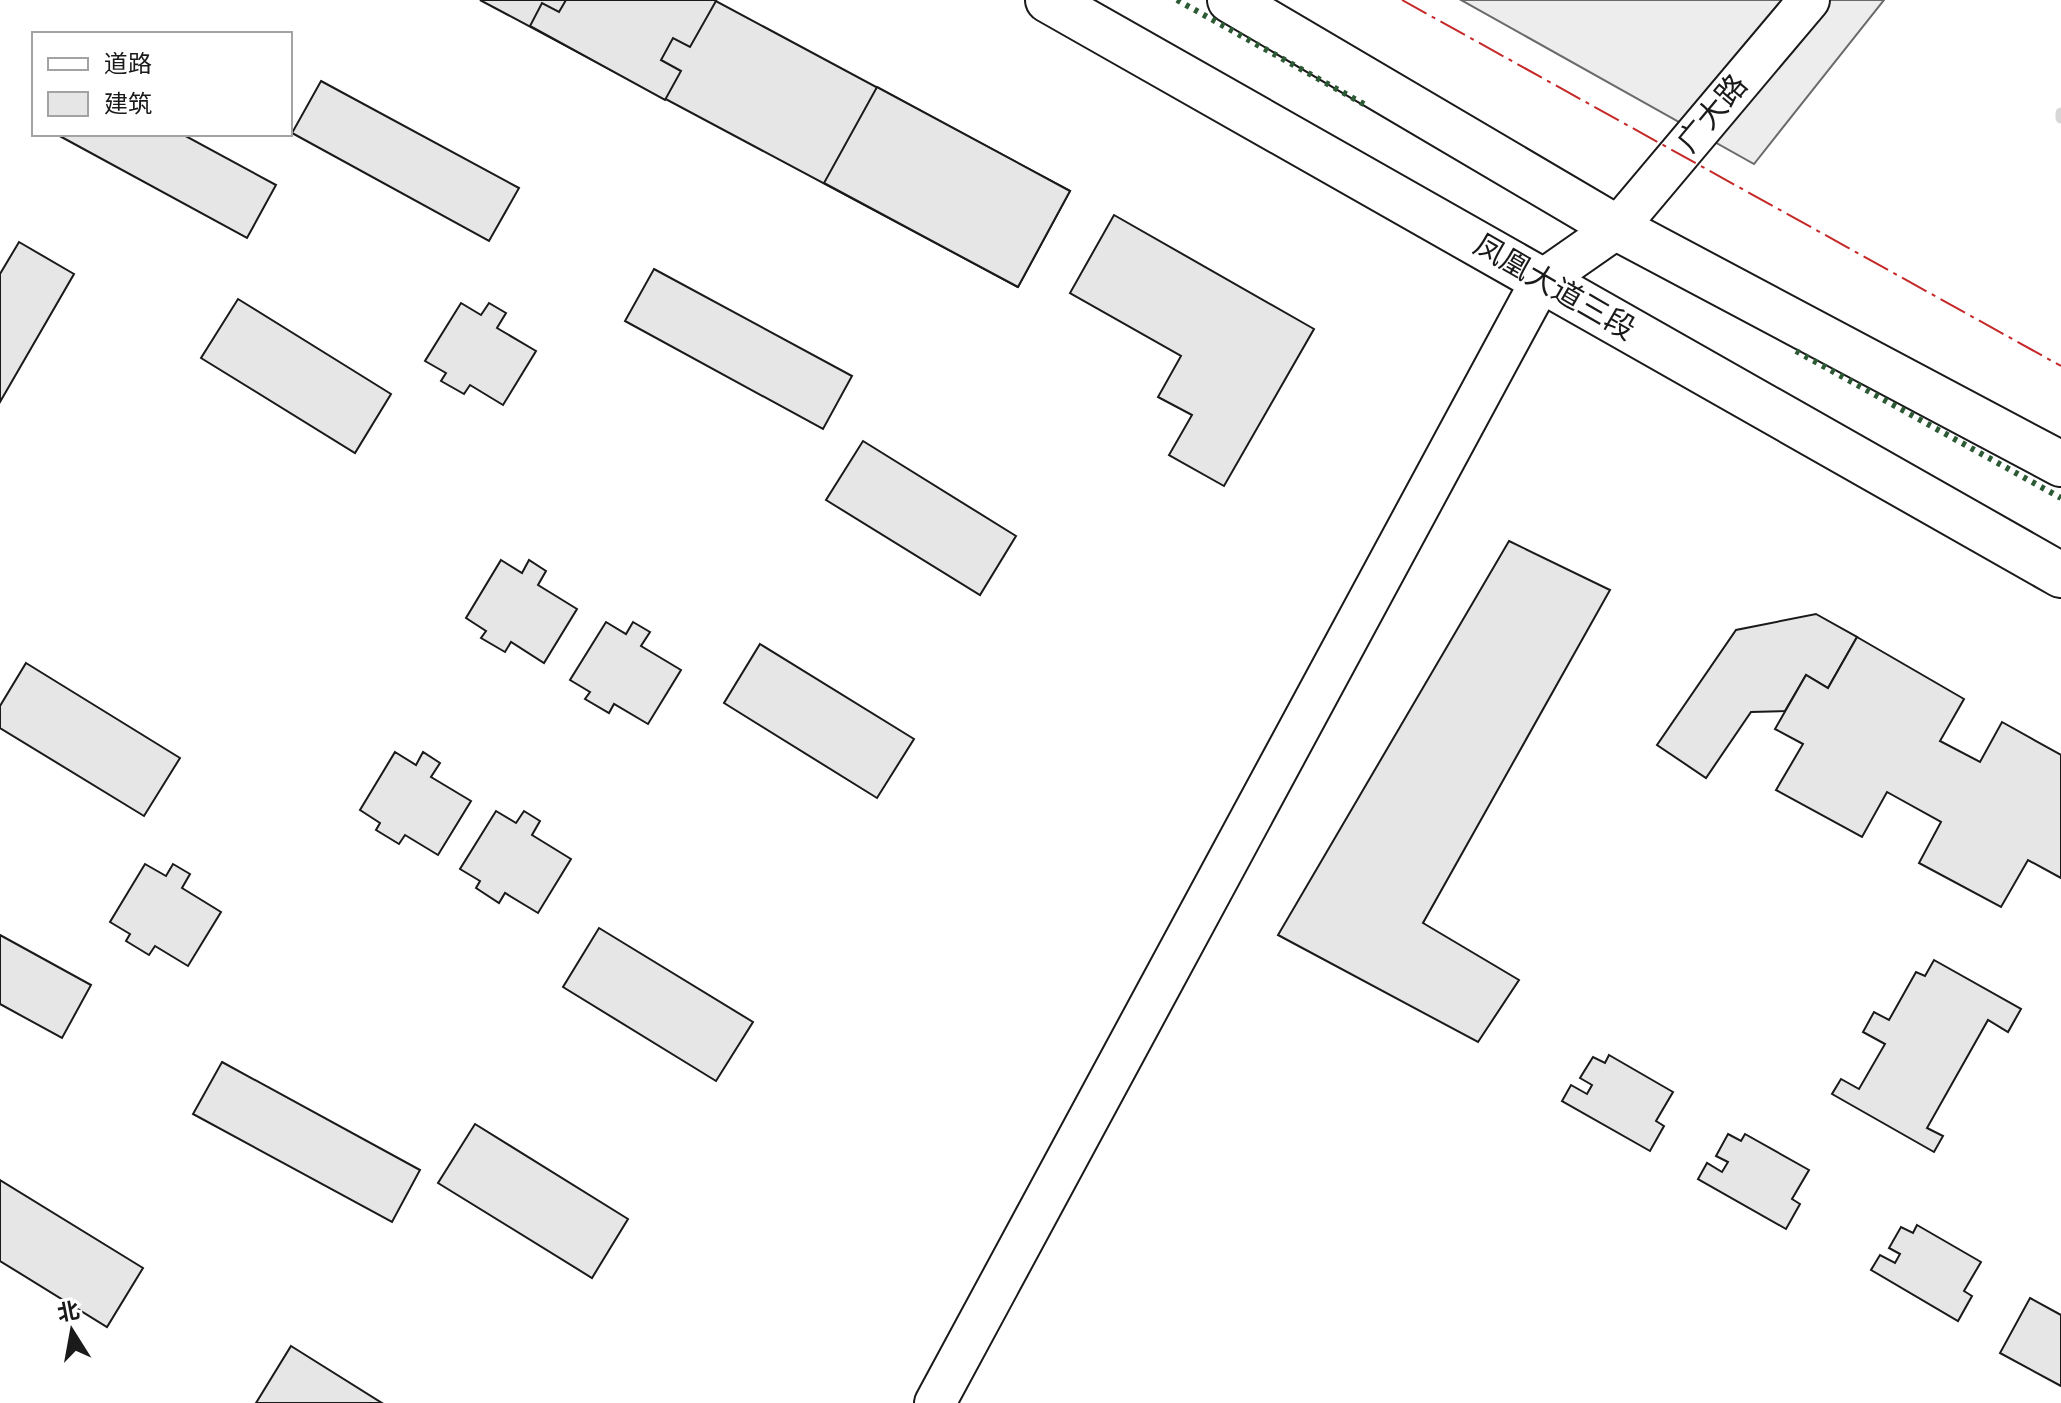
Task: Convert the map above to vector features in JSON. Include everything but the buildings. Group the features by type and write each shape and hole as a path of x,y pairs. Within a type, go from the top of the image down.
{"main road":[{"name":"凤凰大道三段","path":"1048,0 2061,575"},
{"path":"1230,0 1617,228 2061,464"}],"street":[{"name":"广大路","path":"1541,281 1617,228 1809,0"},
{"path":"935,1403 1541,281"}],"shaded area":[{"path":"1461,0 1884,0 1754,164"}],"waterway":[{"path":"2061,113 2061,118"}],"hedge":[{"path":"1177,0 1369,107"},
{"path":"1796,351 2061,498"}],"power":[{"path":"1402,0 2061,366"}]}
